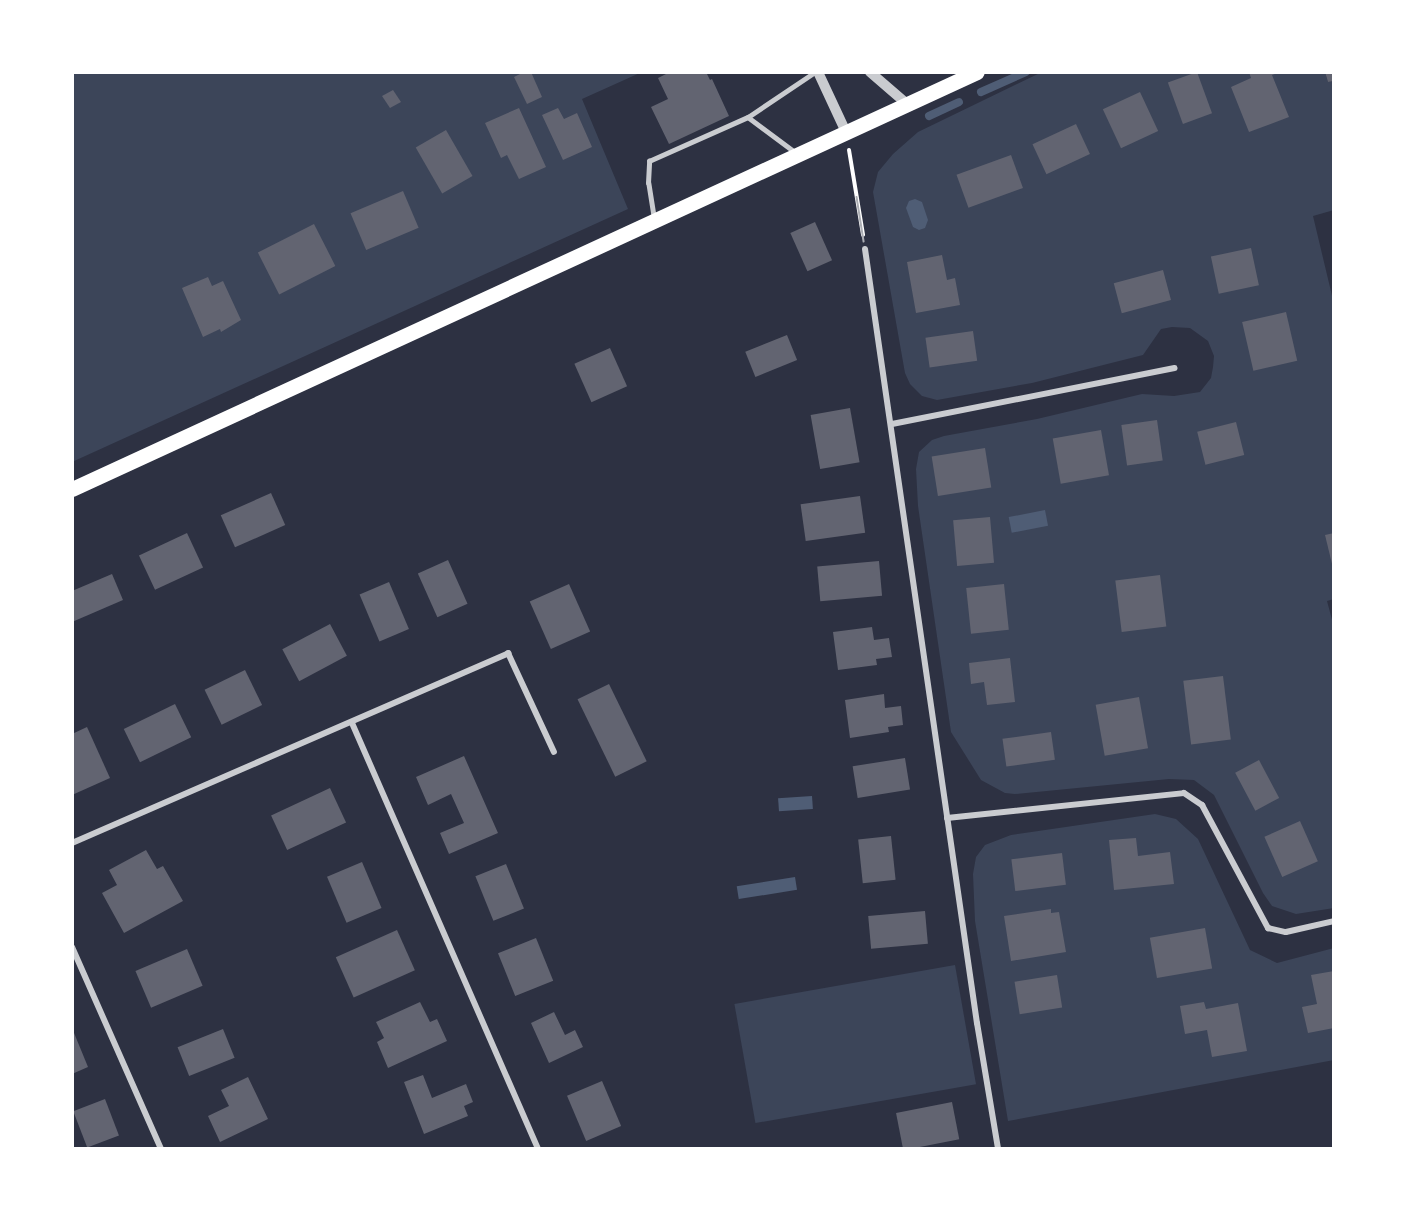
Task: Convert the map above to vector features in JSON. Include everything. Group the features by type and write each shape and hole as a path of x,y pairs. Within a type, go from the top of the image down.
{"main road":[{"path":"72,489 977,72"}],"street":[{"path":"816,72 846,132"},
{"path":"870,72 907,104"},
{"path":"865,249 947,818 998,1149"},
{"path":"892,424 1175,368"},
{"path":"72,843 352,723 508,653 554,752"},
{"path":"352,723 537,1149"},
{"path":"947,818 1184,793 1202,805 1268,928 1286,932 1334,921"},
{"path":"72,947 161,1149"}],"lane":[{"path":"654,219 648,183 650,161 748,117 816,72"},
{"path":"748,117 797,154"}],"path":[{"path":"846,132 865,249"}],"shaded area":[{"path":"72,72 642,72 582,99 628,209 72,462"},
{"path":"1042,72 1325,72 1328,82 1334,81 1334,210 1313,216 1334,304 1334,599 1327,601 1334,627 1334,908 1296,914 1272,906 1263,893 1214,795 1194,780 1169,779 1015,794 1005,793 981,780 951,732 918,506 916,469 919,452 932,440 944,436 1037,419 1142,394 1174,396 1200,392 1211,378 1213,367 1214,356 1208,341 1190,328 1172,327 1161,329 1143,355 1032,383 937,400 922,396 910,384 905,373 873,192 878,172 893,154 918,132"},
{"path":"915,199 922,202 928,220 925,228 919,230 913,227 906,208 909,201"},
{"path":"1045,510 1048,526 1012,533 1009,517"},
{"path":"812,796 813,809 779,811 778,798"},
{"path":"1155,814 1176,819 1198,839 1250,950 1277,963 1334,948 1334,1060 1008,1121 975,921 973,874 976,857 985,845 1011,835"},
{"path":"795,877 797,890 739,899 737,886"},
{"path":"955,965 976,1084 755,1123 734,1004"}],"building":[{"path":"524,72 531,72 542,97 527,104 514,77"},
{"path":"670,72 706,72 710,80 712,79 729,116 669,144 651,107 668,99 658,78"},
{"path":"1197,72 1212,113 1183,124 1168,83"},
{"path":"1249,72 1280,72 1272,75 1289,117 1249,132 1231,87 1251,78"},
{"path":"1325,72 1334,72 1334,81 1328,82"},
{"path":"393,90 401,102 390,108 382,96"},
{"path":"1140,92 1158,131 1121,148 1103,109"},
{"path":"519,108 546,167 519,179 507,155 501,158 485,123"},
{"path":"558,108 564,119 577,113 592,147 563,160 542,115"},
{"path":"1076,124 1090,154 1046,174 1032,144"},
{"path":"446,130 472,176 442,193 416,148"},
{"path":"1011,155 1023,188 968,208 956,175"},
{"path":"403,191 419,228 366,250 351,213"},
{"path":"815,222 832,260 807,271 790,233"},
{"path":"314,224 335,266 279,294 258,253"},
{"path":"1251,248 1259,285 1219,294 1211,257"},
{"path":"942,255 947,280 955,278 960,305 916,313 907,262"},
{"path":"1163,270 1171,300 1122,313 1114,283"},
{"path":"208,277 212,286 223,281 241,320 221,332 220,329 203,337 182,288"},
{"path":"1286,312 1297,361 1253,371 1242,322"},
{"path":"973,331 977,361 930,367 925,338"},
{"path":"787,335 797,360 755,377 745,352"},
{"path":"610,348 627,386 591,402 574,364"},
{"path":"850,408 860,462 820,469 811,415"},
{"path":"1157,420 1163,461 1127,466 1121,425"},
{"path":"1236,422 1244,455 1205,465 1197,432"},
{"path":"1101,430 1109,475 1061,484 1053,439"},
{"path":"985,448 991,488 938,496 932,456"},
{"path":"271,493 285,525 235,547 221,515"},
{"path":"860,496 865,533 806,541 801,504"},
{"path":"990,517 994,563 957,566 953,520"},
{"path":"187,533 203,567 155,590 139,555"},
{"path":"1334,533 1334,568 1333,568 1325,535"},
{"path":"448,560 468,604 437,617 418,573"},
{"path":"879,561 882,596 820,601 817,566"},
{"path":"112,574 123,600 72,622 72,591"},
{"path":"1160,575 1166,627 1122,632 1115,580"},
{"path":"389,582 409,629 379,641 360,595"},
{"path":"569,584 590,632 551,649 530,601"},
{"path":"1004,584 1009,630 971,634 966,588"},
{"path":"330,624 347,656 299,681 282,649"},
{"path":"872,627 874,640 889,638 892,657 876,659 877,665 838,670 833,632"},
{"path":"1010,658 1015,702 987,705 984,682 971,684 969,663"},
{"path":"245,670 262,705 222,725 205,690"},
{"path":"1223,676 1231,740 1191,744 1183,681"},
{"path":"609,684 647,761 615,777 578,699"},
{"path":"884,694 885,708 901,706 903,725 888,727 889,732 850,738 845,700"},
{"path":"1139,697 1148,748 1105,756 1096,705"},
{"path":"175,704 191,737 140,762 124,729"},
{"path":"87,727 110,778 72,795 72,734"},
{"path":"1051,732 1055,760 1006,767 1002,739"},
{"path":"464,756 498,833 449,854 440,833 464,823 451,794 428,805 416,777"},
{"path":"905,758 910,790 858,798 853,766"},
{"path":"1259,760 1279,798 1255,811 1235,773"},
{"path":"330,788 346,822 287,850 271,815"},
{"path":"1300,821 1318,861 1282,877 1264,837"},
{"path":"891,836 896,880 863,883 858,839"},
{"path":"1136,838 1138,856 1170,852 1174,884 1114,890 1109,840"},
{"path":"146,850 157,869 163,866 183,901 124,933 102,893 117,885 109,870"},
{"path":"1062,853 1066,885 1015,891 1011,859"},
{"path":"362,862 382,908 347,923 327,877"},
{"path":"506,864 524,909 493,921 475,876"},
{"path":"1051,909 1051,913 1059,912 1066,952 1011,961 1004,916"},
{"path":"925,911 928,944 871,949 868,916"},
{"path":"1205,928 1212,968 1157,978 1150,938"},
{"path":"397,930 415,970 354,997 336,957"},
{"path":"536,938 553,981 515,996 498,953"},
{"path":"187,949 203,986 151,1008 135,971"},
{"path":"1334,971 1334,1028 1308,1033 1302,1007 1317,1004 1311,975"},
{"path":"1057,975 1062,1008 1020,1014 1015,982"},
{"path":"420,1002 430,1022 437,1019 447,1041 388,1068 377,1042 384,1038 376,1022"},
{"path":"1204,1002 1206,1009 1238,1003 1247,1051 1212,1057 1207,1030 1185,1034 1180,1006"},
{"path":"554,1012 565,1035 575,1030 583,1047 549,1063 531,1023"},
{"path":"72,1028 88,1067 72,1074"},
{"path":"223,1029 235,1058 189,1076 178,1047"},
{"path":"423,1075 432,1098 466,1084 473,1102 464,1106 468,1116 424,1134 404,1082"},
{"path":"248,1077 268,1119 220,1142 208,1116 229,1106 221,1090"},
{"path":"602,1081 621,1126 586,1141 567,1096"},
{"path":"105,1099 119,1135 87,1148 73,1111"},
{"path":"952,1102 959,1139 903,1149 896,1113"}],"waterway":[{"path":"981,92 1026,72"},
{"path":"929,116 959,102"}],"tram line":[{"path":"857,197 864,241"}]}
